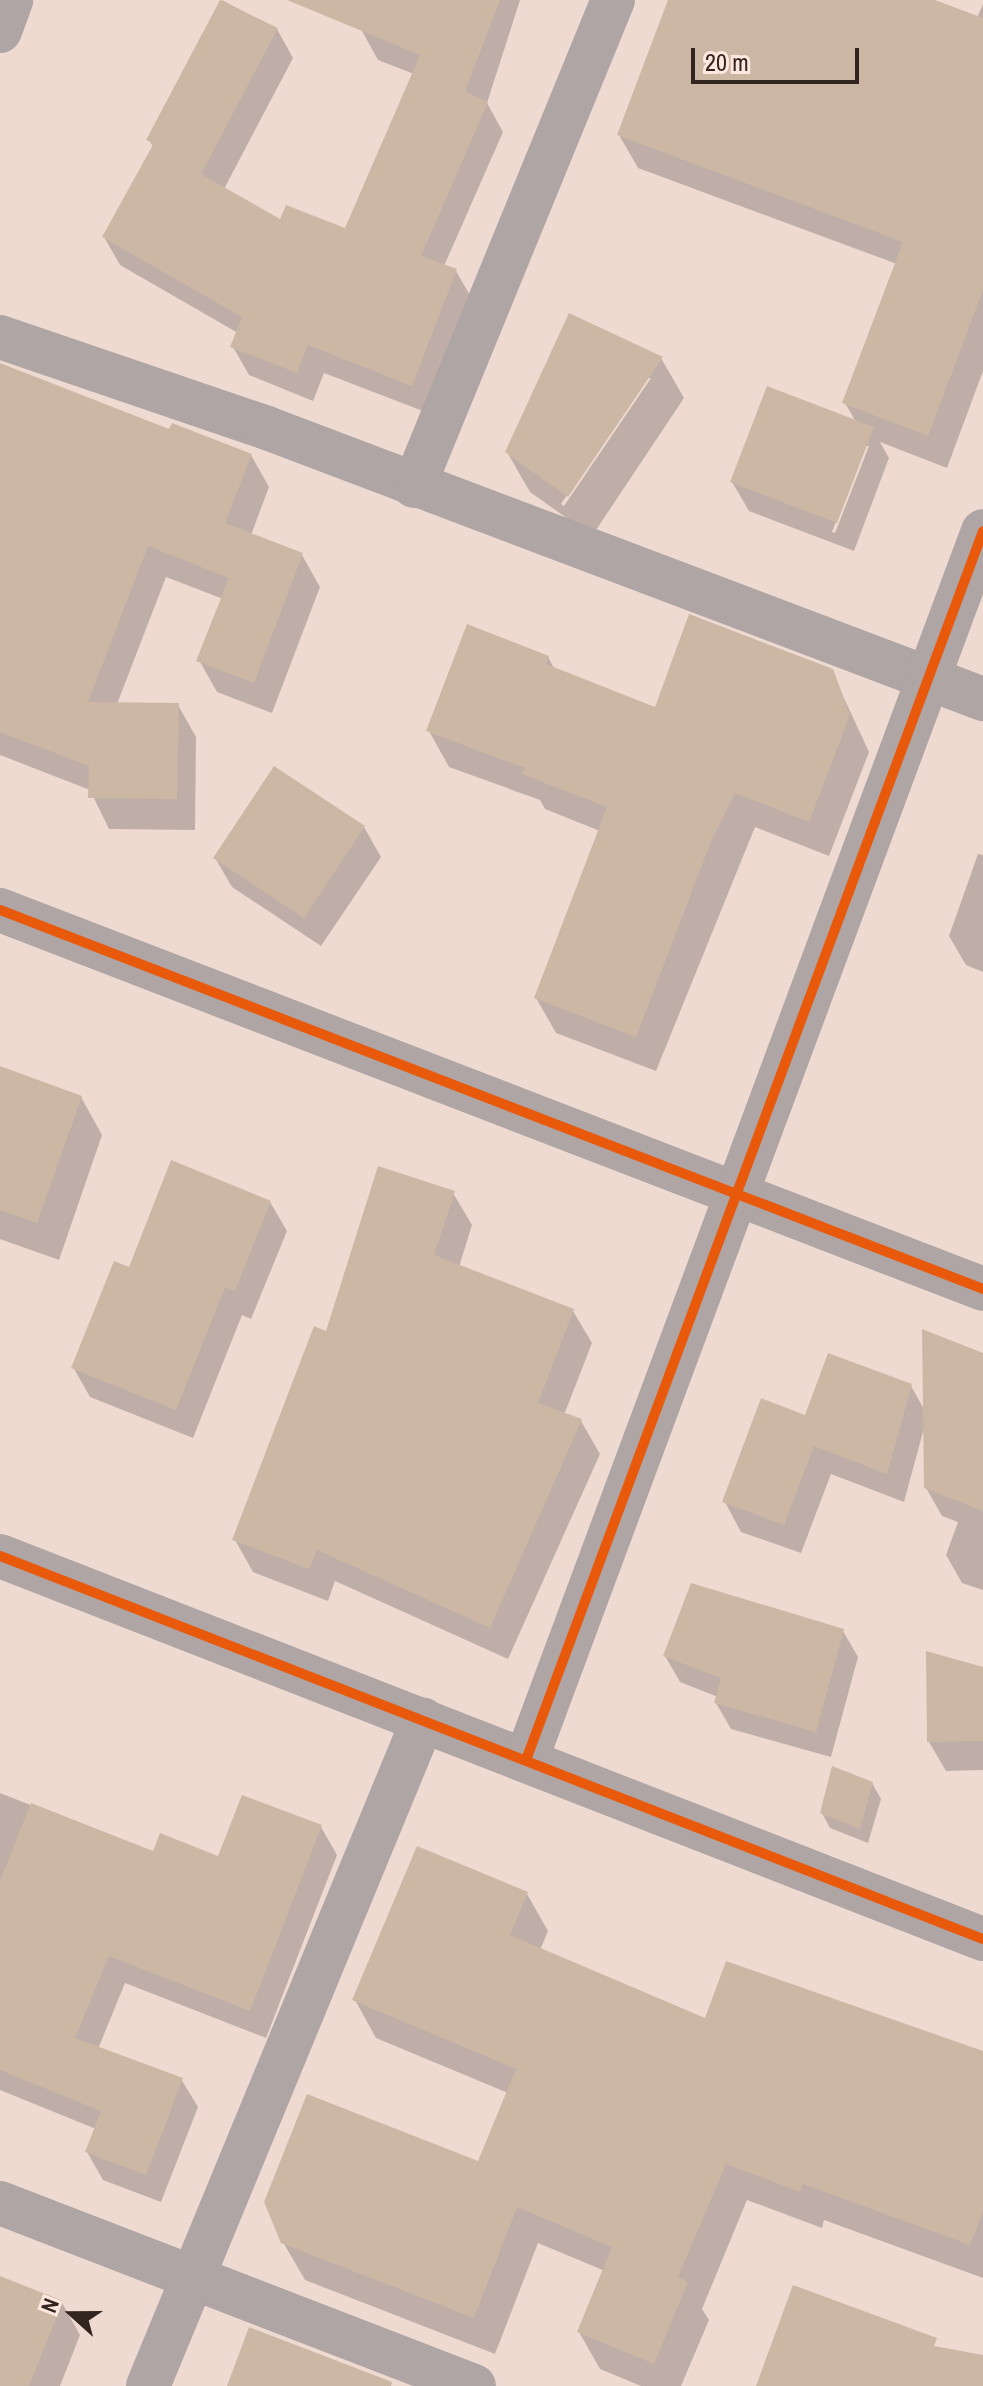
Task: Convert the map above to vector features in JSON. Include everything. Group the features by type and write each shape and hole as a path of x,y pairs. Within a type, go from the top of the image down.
{"street":[{"path":"0,31 11,0"},
{"path":"414,486 613,0"},
{"path":"0,337 267,428 983,699"},
{"path":"526,1760 733,1195 983,531"},
{"path":"0,910 983,1289"},
{"path":"0,1556 983,1939"},
{"path":"148,2386 423,1720"},
{"path":"0,2203 191,2280 474,2386"}],"building":[{"path":"220,0 278,28 201,174 280,219 286,205 345,228 420,55 287,0 500,0 465,91 488,102 421,256 457,269 412,386 308,345 297,373 230,347 242,317 102,237 154,143 146,140"},
{"path":"668,0 935,0 983,18 983,290 928,436 842,403 903,242 617,135"},
{"path":"569,313 663,357 568,497 505,452"},
{"path":"0,363 169,429 172,423 252,454 225,523 303,553 254,683 196,661 229,578 148,546 88,702 179,703 177,799 88,798 89,766 0,732"},
{"path":"767,386 874,427 837,523 730,482"},
{"path":"689,614 833,669 850,715 809,822 735,793 710,844 636,1037 534,998 607,807 522,774 525,768 426,731 467,624 549,656 546,664 655,707"},
{"path":"274,766 365,826 304,918 213,858"},
{"path":"0,1066 82,1096 37,1223 0,1210"},
{"path":"171,1160 271,1201 235,1291 225,1287 176,1410 71,1368 114,1261 129,1267"},
{"path":"378,1166 455,1191 434,1255 574,1309 538,1403 582,1419 490,1628 317,1550 309,1569 232,1540 314,1326 326,1331"},
{"path":"922,1329 983,1353 983,1511 924,1488"},
{"path":"828,1353 912,1384 887,1474 814,1446 784,1525 722,1502 761,1398 805,1415"},
{"path":"691,1583 844,1629 816,1732 714,1703 721,1678 663,1656"},
{"path":"926,1651 983,1667 983,1741 927,1742"},
{"path":"832,1766 873,1782 860,1829 820,1813"},
{"path":"242,1795 322,1825 250,2011 109,1956 75,2038 183,2078 146,2175 85,2152 101,2111 0,2070 0,1881 31,1803 153,1851 160,1833 218,1856"},
{"path":"417,1846 528,1892 510,1935 705,2018 726,1961 983,2051 983,2212 970,2245 803,2184 800,2192 726,2164 678,2277 688,2282 654,2364 577,2332 612,2247 517,2207 474,2318 281,2243 264,2202 307,2094 478,2161 516,2069 352,2000"},
{"path":"0,2276 63,2301 29,2386 0,2386"},
{"path":"793,2285 937,2338 934,2346 983,2355 983,2386 756,2386"},
{"path":"249,2327 392,2382 391,2386 227,2386"}],"cycle path":[{"path":"526,1760 983,531"},
{"path":"0,910 983,1289"},
{"path":"0,1556 983,1939"}]}
